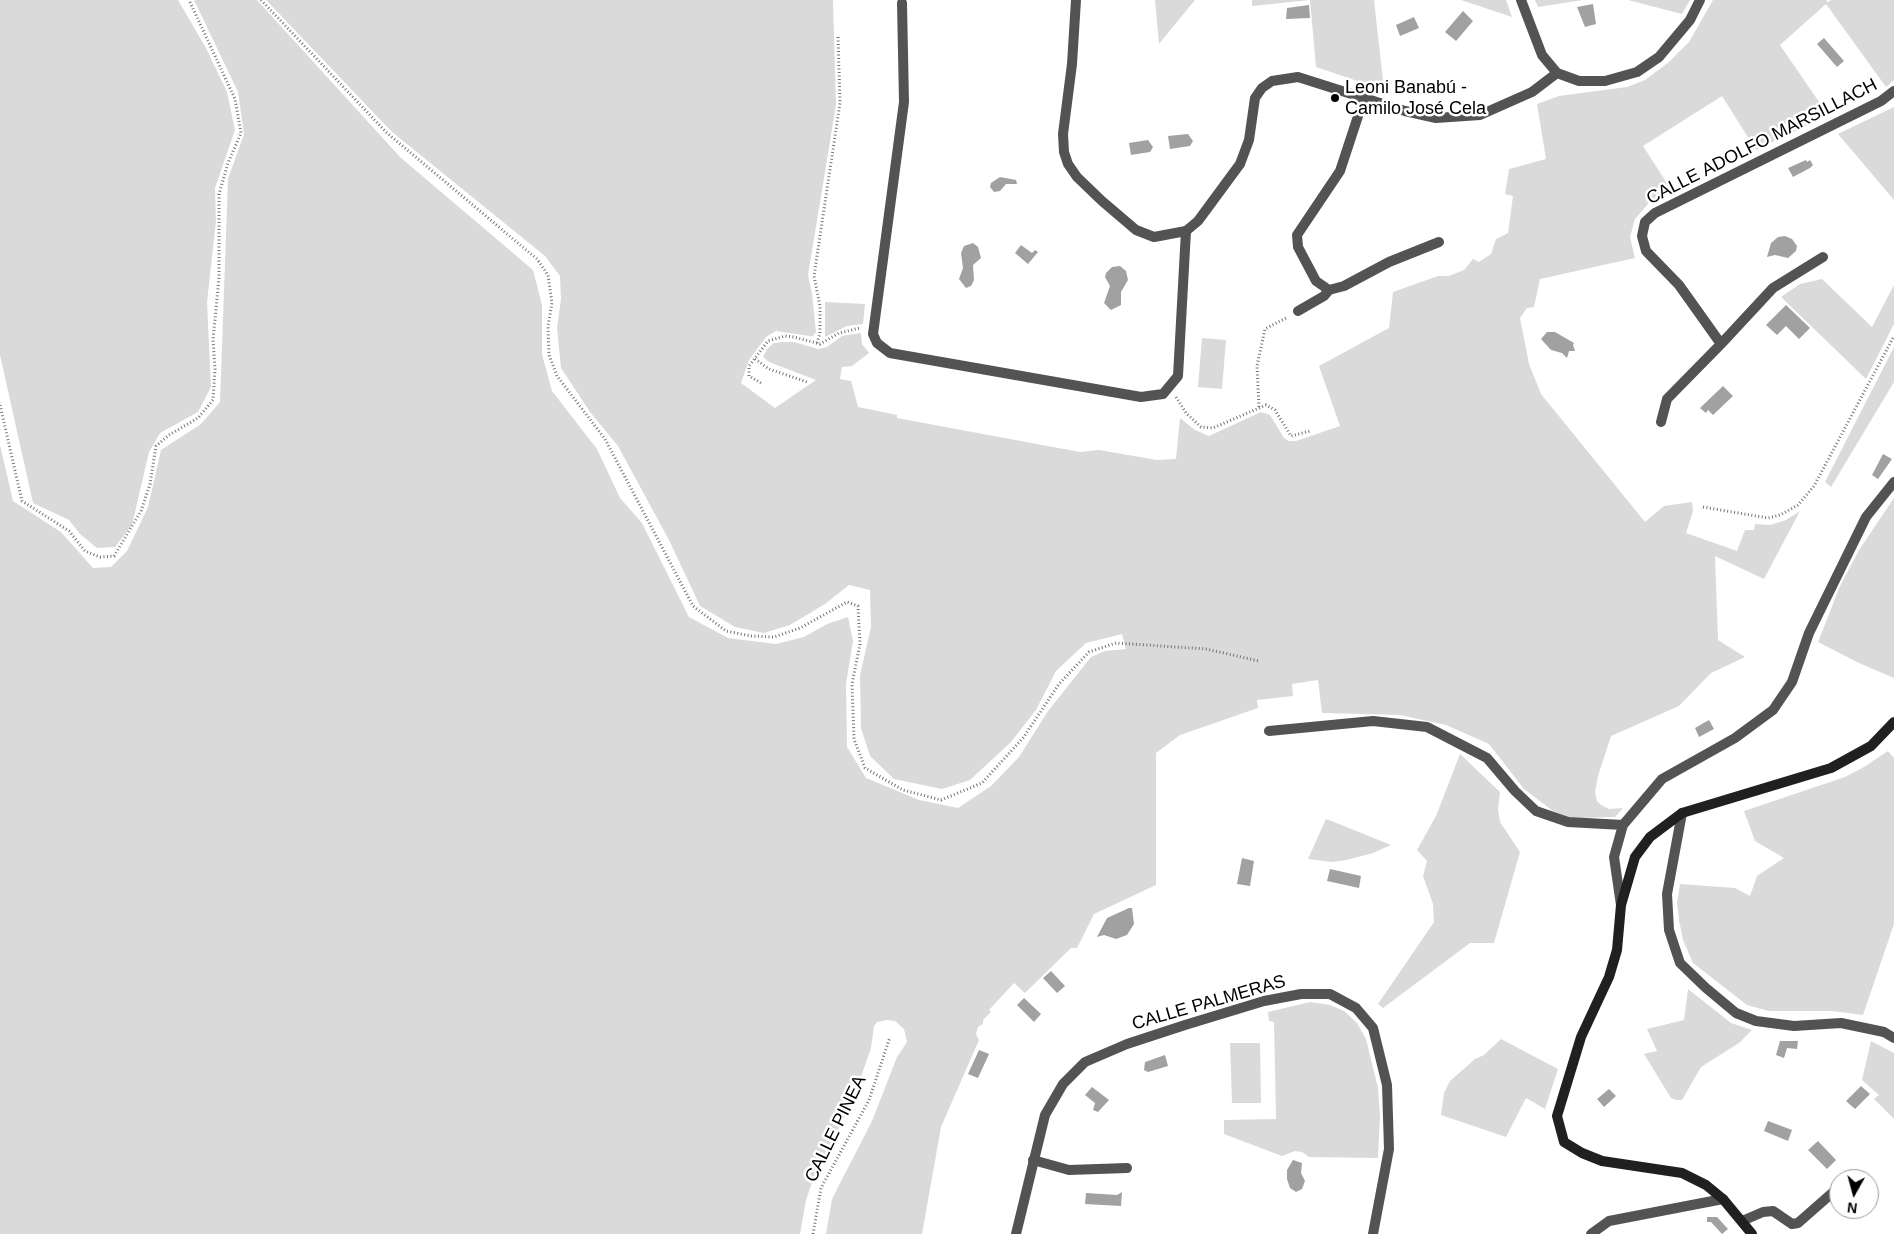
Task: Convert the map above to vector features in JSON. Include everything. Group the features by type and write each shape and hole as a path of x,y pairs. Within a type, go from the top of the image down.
{"street":[{"path":"1076,0 1072,64 1063,134 1064,152 1068,164 1077,177 1102,201 1136,230 1154,237 1186,231 1198,221 1240,164 1249,140 1255,98 1262,88 1272,81 1298,77 1428,116 1457,118 1496,110 1532,92 1557,73"},
{"path":"1521,0 1542,55 1557,73 1579,81 1605,81 1638,72 1659,57 1690,20 1700,0"},
{"path":"902,3 904,102 873,329 877,343 890,353 1140,398 1163,394 1178,376 1186,231"},
{"name":"CALLE ADOLFO MARSILLACH","path":"1721,344 1679,285 1646,251 1642,236 1645,222 1655,213 1881,101 1894,91"},
{"path":"1329,290 1316,281 1298,247 1297,235 1340,171 1364,98"},
{"path":"1298,311 1324,296 1329,290 1344,286 1389,262 1439,242"},
{"path":"1661,422 1667,399 1773,288 1823,257"},
{"path":"1621,905 1614,857 1623,825 1662,779 1735,738 1773,710 1792,682 1809,633 1866,517 1894,482"},
{"path":"1269,731 1373,721 1427,727 1487,758 1515,792 1536,811 1568,822 1623,825"},
{"path":"1752,1234 1723,1199 1706,1185 1682,1173 1602,1160 1582,1153 1564,1142 1557,1116 1581,1037 1609,977 1617,950 1621,905 1635,857 1650,837 1682,814 1831,768 1871,746 1894,722"},
{"path":"1682,814 1667,894 1670,930 1680,963 1706,988 1736,1012 1756,1021 1794,1026 1841,1023 1884,1032 1894,1038"},
{"name":"CALLE PALMERAS","path":"1016,1234 1045,1115 1063,1084 1085,1062 1127,1044 1264,1001 1301,994 1330,994 1356,1008 1373,1028 1387,1085 1388,1149 1373,1234"},
{"path":"1033,1160 1069,1170 1127,1168"},
{"path":"1742,1221 1763,1212 1773,1211 1792,1224 1798,1223 1829,1196"},
{"path":"1591,1234 1609,1221 1723,1199"}],"path":[{"path":"0,405 22,500 69,531 85,551 100,557 114,556 141,511 150,484 156,446 169,435 198,418 214,400 213,340 219,278 219,194 228,163 241,133 235,99 189,0"},
{"path":"261,0 387,133 537,259 548,276 552,304 548,326 549,355 556,376 605,439 693,606 726,631 751,636 774,637 800,628 848,602 858,606 860,644 852,684 854,739 865,768 903,790 941,800 982,783 1023,738 1059,684 1089,652 1116,642 1206,649 1259,661"},
{"path":"817,343 820,333 820,306 814,276 840,103 838,38"},
{"path":"1259,406 1257,366 1265,329 1298,311"},
{"path":"761,383 750,376 749,366 768,341 777,338 794,337 817,343 826,342 839,333 860,328 873,329"},
{"path":"1703,507 1768,518 1780,516 1798,506 1814,486 1894,336"},
{"path":"755,359 769,369 807,382"},
{"path":"1169,386 1186,413 1201,427 1213,428 1266,404 1275,410 1290,436 1310,432"},
{"name":"CALLE PINEA","path":"813,1234 822,1188 869,1100 890,1037"}],"shaded area":[{"path":"0,0 178,0 206,48 227,92 235,130 215,188 216,221 207,302 211,387 198,412 160,433 149,452 132,525 115,547 97,548 80,534 69,520 33,503 0,355"},
{"path":"194,0 257,0 400,157 533,270 542,305 542,354 552,391 597,449 620,498 642,523 689,617 728,638 776,644 804,637 827,624 848,617 853,641 846,684 847,747 866,778 919,800 958,808 991,786 1019,757 1048,711 1091,657 1105,651 1126,649 1122,634 1086,643 1056,671 1036,710 1011,742 970,780 942,789 894,779 870,756 861,728 860,675 871,627 870,590 849,585 825,604 790,625 764,633 735,627 700,606 670,542 618,446 590,412 561,368 557,328 561,299 560,276 545,256 392,132 266,0 833,0 836,105 808,275 816,332 813,336 809,336 776,331 766,337 749,360 741,383 775,408 816,380 769,362 763,357 767,349 774,343 794,342 818,349 827,347 842,336 861,333 862,344 869,353 852,366 842,367 840,379 851,381 858,407 897,415 897,418 1080,452 1099,450 1157,460 1176,459 1180,418 1195,430 1209,436 1261,412 1270,415 1284,438 1289,441 1296,441 1340,426 1319,366 1389,328 1393,292 1438,276 1449,276 1464,270 1473,259 1479,262 1491,254 1496,239 1508,233 1513,196 1505,194 1509,169 1546,159 1537,104 1559,96 1627,87 1645,80 1669,62 1689,42 1713,0 1826,0 1828,2 1831,0 1894,0 1894,80 1886,87 1826,4 1780,45 1828,115 1756,150 1722,96 1643,146 1672,191 1649,203 1635,219 1630,237 1635,258 1540,279 1534,307 1527,308 1520,318 1529,364 1541,394 1645,522 1664,506 1692,502 1693,511 1686,533 1737,551 1745,530 1754,530 1755,524 1770,525 1786,520 1800,511 1764,579 1715,556 1718,640 1745,657 1711,673 1679,706 1611,736 1598,776 1595,792 1597,801 1601,805 1609,809 1623,808 1615,817 1571,818 1553,811 1524,789 1489,744 1446,725 1400,715 1322,713 1318,680 1292,684 1293,696 1257,700 1258,708 1180,735 1156,753 1156,885 1094,914 1077,948 1071,948 1025,993 1014,983 989,1010 991,1012 983,1020 983,1024 978,1027 976,1034 979,1040 941,1127 922,1234 826,1234 832,1199 872,1121 897,1057 907,1042 904,1029 895,1021 887,1020 877,1022 874,1026 871,1048 852,1103 815,1174 806,1200 800,1234 0,1234 0,445 13,501 61,532 93,568 111,567 127,551 148,507 161,450 201,424 220,402 228,179 244,134 238,92"},
{"path":"1155,0 1195,0 1159,44"},
{"path":"1252,0 1310,0 1252,6"},
{"path":"1310,0 1374,0 1384,90 1316,67"},
{"path":"1461,0 1506,0 1512,17"},
{"path":"1535,0 1583,0 1538,7"},
{"path":"1628,0 1690,0 1682,14"},
{"path":"1593,4 1596,24 1585,27 1577,7"},
{"path":"1309,5 1310,18 1286,19 1287,8"},
{"path":"1463,11 1473,21 1456,41 1445,32"},
{"path":"1414,17 1419,28 1400,36 1396,25"},
{"path":"1824,38 1844,61 1837,67 1817,44"},
{"path":"1894,107 1894,200 1838,134"},
{"path":"1188,134 1193,141 1190,146 1170,149 1168,136"},
{"path":"1148,140 1153,147 1150,152 1131,155 1129,143"},
{"path":"1806,160 1807,162 1810,160 1813,165 1793,177 1788,168"},
{"path":"1000,177 1016,180 1017,184 1006,184 1000,191 994,192 990,187 991,183"},
{"path":"1785,236 1792,239 1797,246 1796,251 1788,258 1775,255 1767,257 1771,243 1778,237"},
{"path":"973,243 978,247 981,258 973,265 974,280 971,286 966,288 959,279 963,268 961,253 964,246"},
{"path":"1021,245 1032,253 1035,250 1038,252 1028,264 1015,253"},
{"path":"1120,266 1126,271 1128,280 1121,292 1121,305 1111,310 1104,303 1110,286 1105,277 1112,267"},
{"path":"1822,279 1872,327 1894,285 1894,324 1866,379 1781,297 1800,284"},
{"path":"825,302 865,304 863,324 847,326 825,337"},
{"path":"1786,305 1810,328 1799,339 1786,326 1777,335 1766,325"},
{"path":"1547,332 1555,332 1574,343 1575,351 1569,351 1567,358 1562,353 1551,350 1541,339"},
{"path":"1202,338 1226,340 1222,389 1198,387"},
{"path":"1894,347 1894,382 1831,487 1825,482"},
{"path":"1723,386 1733,396 1713,415 1708,410 1706,413 1700,408"},
{"path":"1883,454 1892,459 1878,479 1872,475"},
{"path":"1894,498 1894,678 1818,642 1840,586 1859,550"},
{"path":"1709,720 1714,729 1699,737 1695,728"},
{"path":"1888,751 1894,758 1894,924 1863,1015 1832,1011 1769,1011 1747,1005 1693,963 1683,940 1679,920 1677,903 1680,884 1735,888 1750,896 1757,876 1784,858 1755,841 1744,811 1845,777"},
{"path":"1460,754 1500,792 1498,810 1500,822 1520,852 1494,943 1470,943 1383,1008 1378,1004 1434,922 1433,904 1423,876 1427,861 1417,850 1436,816"},
{"path":"1326,819 1391,845 1373,853 1346,860 1332,862 1308,859"},
{"path":"1242,858 1254,861 1250,886 1237,884"},
{"path":"1330,869 1361,876 1359,888 1327,881"},
{"path":"1132,908 1134,924 1127,935 1116,939 1104,935 1097,937 1107,918"},
{"path":"1051,971 1065,986 1057,993 1043,978"},
{"path":"1688,989 1731,1023 1752,1030 1739,1043 1701,1067 1682,1100 1676,1100 1671,1098 1644,1054 1657,1051 1647,1029 1684,1020"},
{"path":"1024,998 1041,1014 1034,1022 1017,1005"},
{"path":"1310,1002 1330,1005 1344,1011 1357,1023 1366,1039 1378,1088 1380,1116 1378,1158 1309,1157 1302,1152 1295,1151 1282,1156 1224,1134 1224,1120 1276,1119 1274,1022 1269,1021 1268,1012"},
{"path":"1501,1039 1558,1069 1545,1109 1526,1098 1506,1137 1441,1115 1444,1093 1450,1081 1475,1059 1484,1055"},
{"path":"1780,1041 1798,1041 1797,1049 1787,1048 1784,1058 1776,1055"},
{"path":"1871,1041 1894,1053 1894,1119 1874,1099 1879,1095 1862,1080"},
{"path":"1230,1043 1260,1043 1261,1103 1232,1103"},
{"path":"979,1050 989,1054 978,1078 968,1074"},
{"path":"1165,1055 1168,1066 1148,1072 1144,1070 1145,1062"},
{"path":"1861,1086 1870,1094 1855,1109 1846,1101"},
{"path":"1092,1087 1109,1100 1098,1112 1093,1110 1095,1103 1085,1095"},
{"path":"1609,1089 1616,1096 1604,1107 1597,1099"},
{"path":"1768,1121 1792,1130 1788,1141 1764,1131"},
{"path":"1818,1141 1836,1160 1827,1169 1808,1150"},
{"path":"1293,1160 1302,1163 1301,1173 1305,1181 1302,1189 1296,1192 1290,1188 1287,1179 1287,1170"},
{"path":"1122,1192 1121,1206 1085,1204 1086,1193 1117,1195"},
{"path":"1707,1217 1717,1217 1728,1229 1722,1234 1711,1222 1707,1222"}],"place":[{"name":"Leoni Banabú - Camilo José Cela","path":"1335,98"}]}
